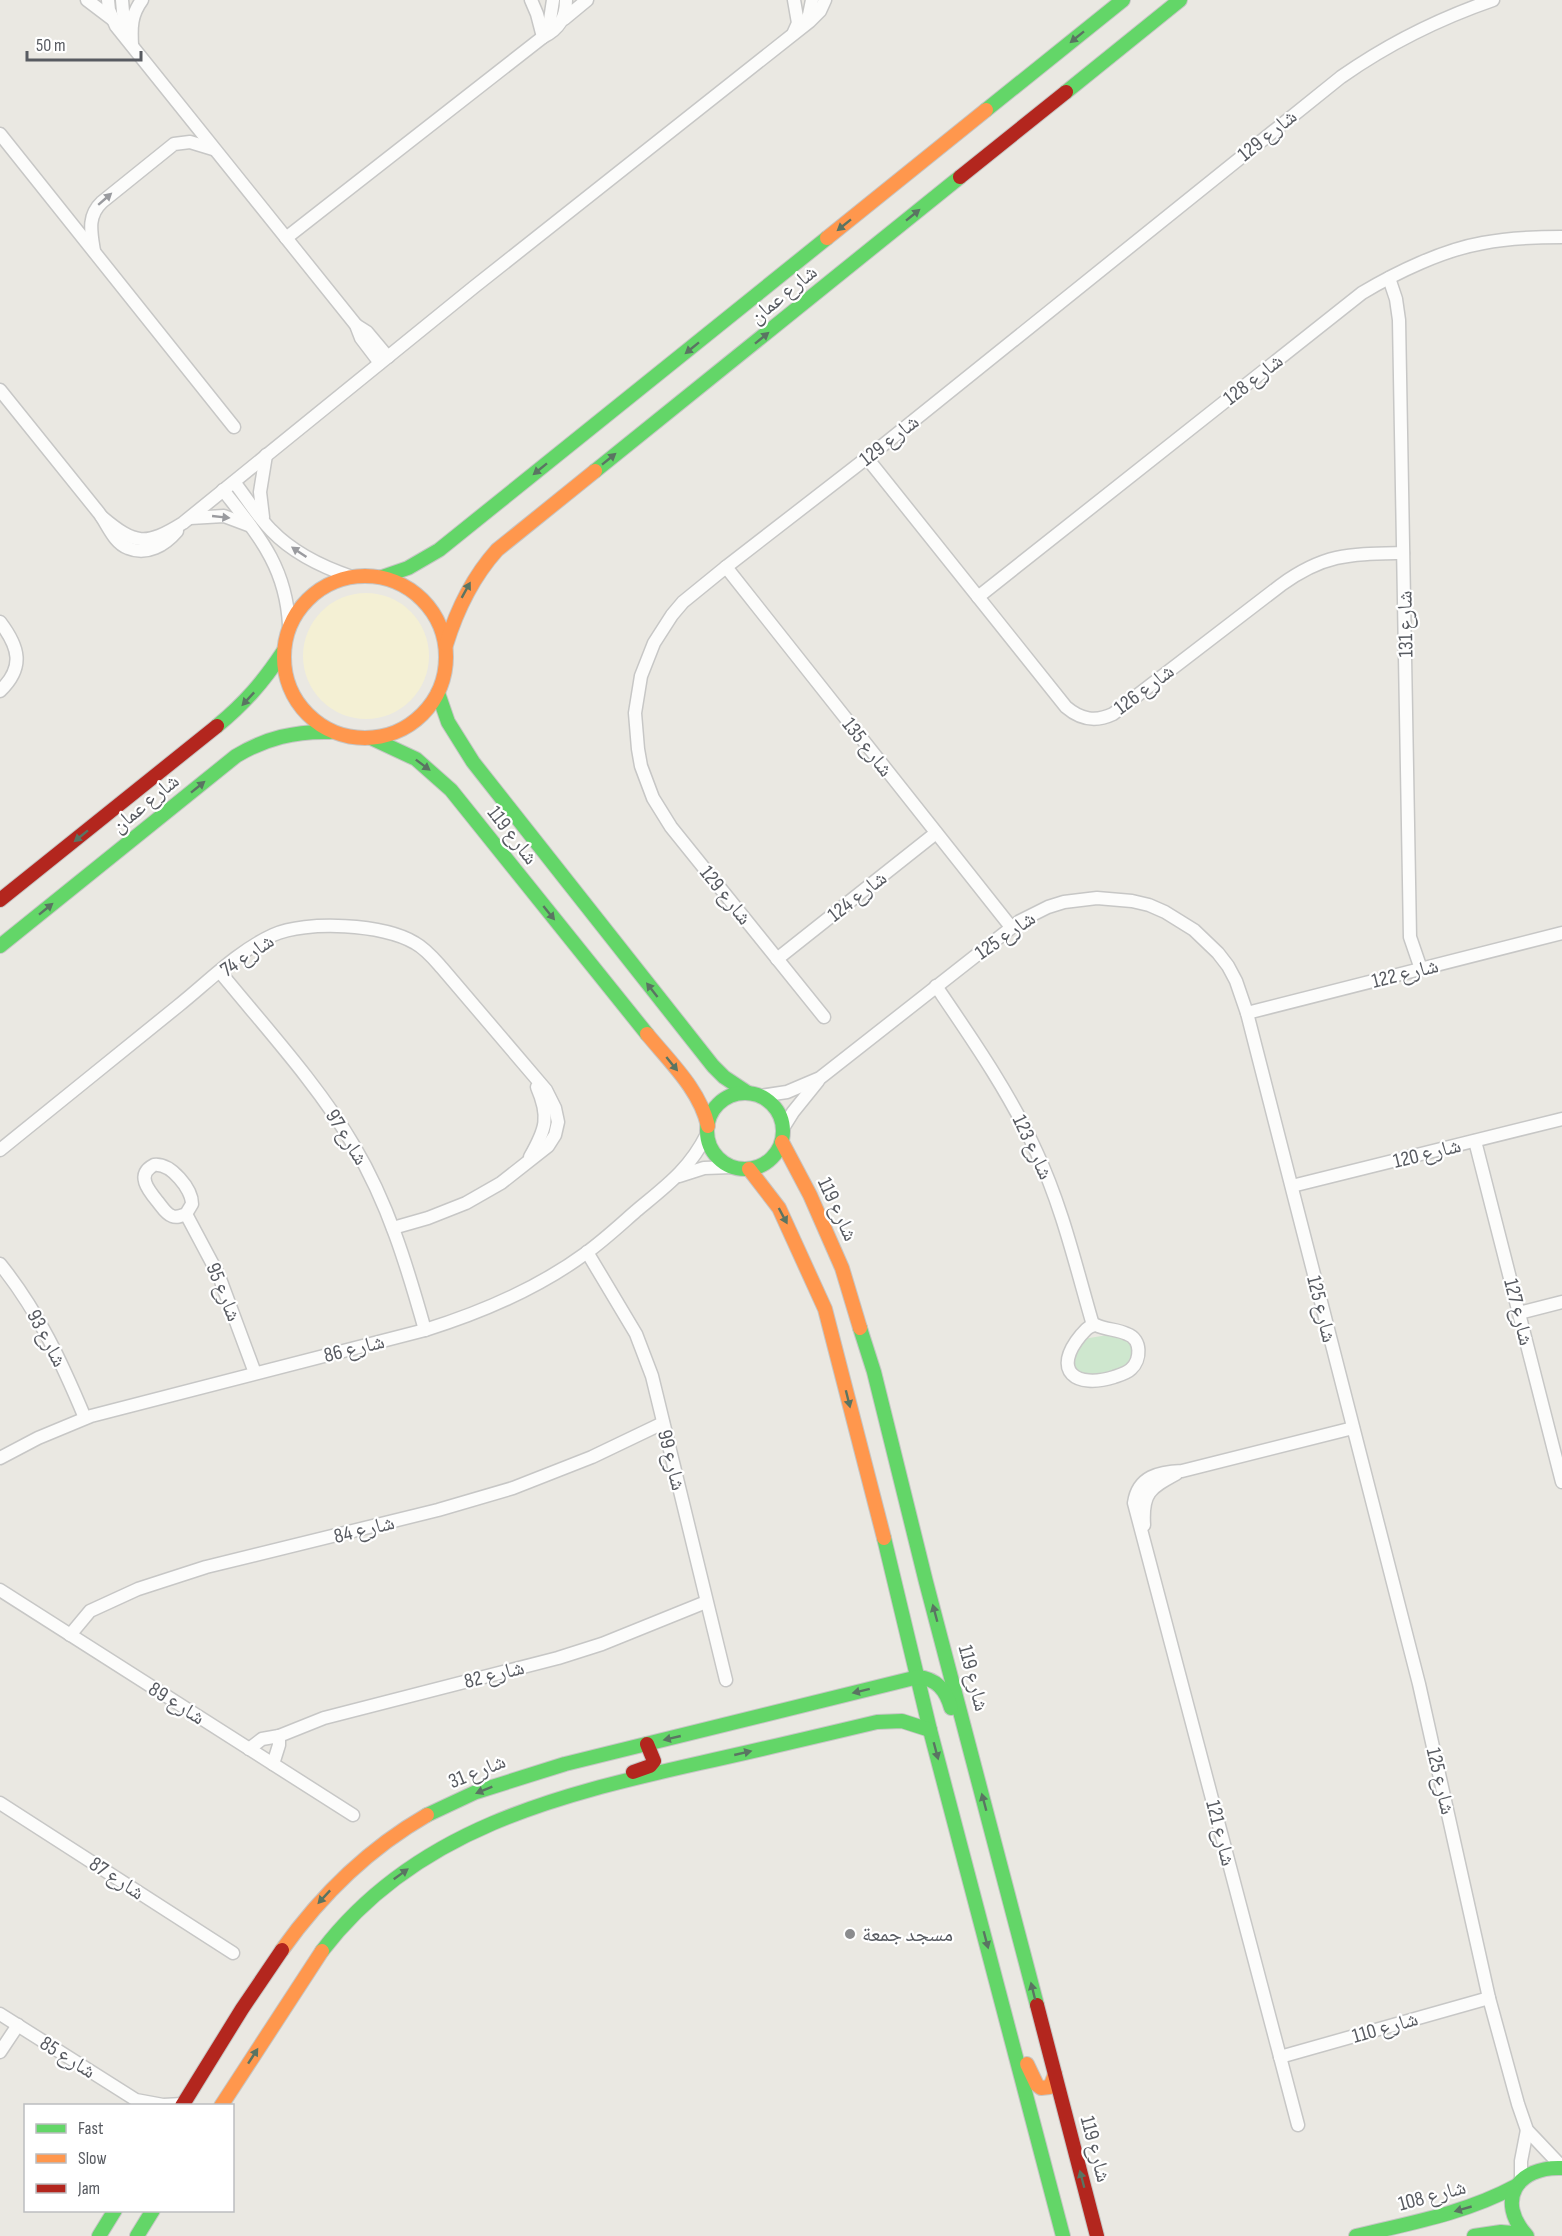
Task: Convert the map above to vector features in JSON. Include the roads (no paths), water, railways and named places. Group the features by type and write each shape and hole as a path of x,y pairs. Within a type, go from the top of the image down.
{"street":[{"path":"87,0 112,20 129,40 213,149 356,325 361,338 384,360"},
{"path":"108,0 112,20"},
{"path":"122,0 129,40"},
{"path":"129,40 135,11 142,0"},
{"path":"531,0 543,37"},
{"path":"543,37 550,20 553,0"},
{"path":"564,19 566,0"},
{"path":"286,238 554,30 587,0"},
{"path":"794,0 799,28"},
{"path":"799,28 809,15 812,0"},
{"path":"0,390 102,518 127,536 141,539 156,537 186,521 799,28 823,6 835,0"},
{"name":"شارع عمان","path":"382,578 408,568 439,550 1123,0"},
{"name":"شارع عمان","path":"446,645 457,609 469,584 497,549 1180,0"},
{"name":"شارع 129","path":"824,1017 671,827 647,783 638,749 635,713 637,694 641,676 654,643 672,615 683,602 726,567 867,458 1341,77 1394,43 1447,18 1493,0"},
{"path":"0,134 234,427"},
{"path":"95,252 90,223 94,211 102,202 174,144 190,142 213,149"},
{"name":"شارع 128","path":"978,597 1362,292 1441,255 1467,246 1515,238 1562,237"},
{"name":"شارع 131","path":"1389,278 1400,320 1410,937 1420,969"},
{"path":"264,521 260,492 266,455"},
{"name":"شارع 126","path":"867,458 1066,707 1084,718 1099,719 1119,709 1281,585 1310,566 1349,554 1403,553"},
{"path":"234,482 264,521 285,542 308,559 352,577"},
{"path":"223,490 272,556 278,572 288,606 289,625 283,652 284,672 290,691 300,708 315,722 332,732 351,738 371,738 404,729 429,707 438,693 445,669 446,645 440,626 431,609 401,584 367,576 352,577 330,584 309,598 289,625"},
{"path":"186,521 224,516 252,527"},
{"name":"شارع 135","path":"726,567 1011,927"},
{"path":"0,622 13,640 17,658 14,674 0,691"},
{"name":"شارع عمان","path":"0,900 237,710 260,686 283,652"},
{"name":"شارع 119","path":"438,693 448,722 472,762 713,1066 724,1077 754,1095"},
{"name":"شارع عمان","path":"0,946 236,756 258,743 285,734 332,732"},
{"name":"شارع 119","path":"371,738 416,759 451,790 693,1090 705,1113 708,1130"},
{"name":"شارع 124","path":"777,958 936,833"},
{"name":"شارع 125","path":"783,1135 793,1112 820,1078 1011,927 1048,907 1081,899 1114,898 1149,905 1180,920 1207,941 1223,960 1236,981 1247,1013 1292,1186 1419,1684 1490,1998 1527,2130 1518,2183"},
{"name":"شارع 74","path":"0,1150 220,972 262,941 300,927 327,925 401,937 427,951 530,1072 552,1100 558,1122 552,1140 501,1182 466,1203 428,1218 393,1228"},
{"name":"شارع 122","path":"1247,1013 1562,933"},
{"name":"شارع 97","path":"220,972 340,1124 367,1168 406,1261 425,1330"},
{"name":"شارع 123","path":"936,986 1005,1091 1036,1152 1059,1210 1093,1325"},
{"name":"شارع 125","path":"754,1095 787,1092 820,1078"},
{"path":"737,1094 754,1095 776,1109 781,1118 783,1135 777,1152 770,1160 749,1169 732,1167 713,1151 708,1130 711,1115 726,1099 737,1094"},
{"name":"شارع 120","path":"1292,1186 1562,1119"},
{"name":"شارع 86","path":"0,1458 38,1438 85,1418 425,1330 508,1300 550,1277 587,1252 678,1177 696,1154 708,1130"},
{"name":"شارع 119","path":"783,1135 827,1232 855,1305 1097,2236"},
{"name":"شارع 127","path":"1475,1141 1562,1482"},
{"name":"شارع 95","path":"160,1165 169,1168 190,1193 192,1204 186,1214 177,1217 168,1214 148,1190 144,1176 150,1168 160,1165"},
{"name":"شارع 86","path":"678,1177 704,1168 732,1167"},
{"path":"749,1169 779,1208 825,1309 930,1730 1064,2236"},
{"name":"شارع 95","path":"186,1214 219,1276 255,1373"},
{"name":"شارع 99","path":"587,1252 636,1334 652,1377 726,1680"},
{"name":"شارع 93","path":"0,1264 23,1294 46,1332 85,1418"},
{"path":"1519,1313 1562,1302"},
{"path":"1093,1325 1126,1333 1137,1342 1137,1361 1128,1371 1106,1380 1086,1382 1072,1374 1067,1359 1071,1347 1087,1328 1093,1325"},
{"name":"شارع 84","path":"70,1635 90,1611 138,1589 206,1568 438,1510 513,1488 592,1457 663,1423"},
{"name":"شارع 121","path":"1298,2125 1145,1541 1143,1508 1147,1496 1155,1486 1182,1471 1353,1428"},
{"name":"شارع 89","path":"0,1590 353,1815"},
{"name":"شارع 82","path":"249,1749 262,1739 279,1736 324,1718 558,1658 602,1644 706,1602"},
{"path":"918,1677 930,1677 943,1688 950,1702 955,1725 960,1736 969,1746"},
{"name":"شارع 31","path":"182,2104 294,1932 362,1860 388,1839 416,1821 448,1805 516,1778 918,1677"},
{"path":"222,2104 311,1965 342,1926 400,1874 445,1845 486,1824 559,1797 592,1788 877,1722 902,1721 930,1730"},
{"path":"273,1764 279,1745 279,1736"},
{"path":"559,1797 577,1786 650,1766 654,1761 647,1744"},
{"name":"شارع 87","path":"0,1803 233,1953"},
{"name":"شارع 110","path":"1280,2057 1490,1998"},
{"name":"شارع 85","path":"0,2014 138,2103"},
{"path":"0,2052 18,2025"},
{"path":"1009,2025 1037,2085 1047,2089 1052,2085 1055,2074"},
{"name":"شارع 125","path":"1527,2130 1562,2168"},
{"name":"شارع 108","path":"1356,2236 1464,2209 1498,2197 1535,2169 1552,2166 1562,2168"},
{"path":"1518,2183 1511,2206 1517,2226 1526,2235"},
{"path":"99,2236 114,2212"},
{"path":"137,2236 152,2212"},
{"path":"1474,2236 1501,2232 1526,2235"}],"place":[{"name":"مسجد جمعة","path":"850,1934"}]}
